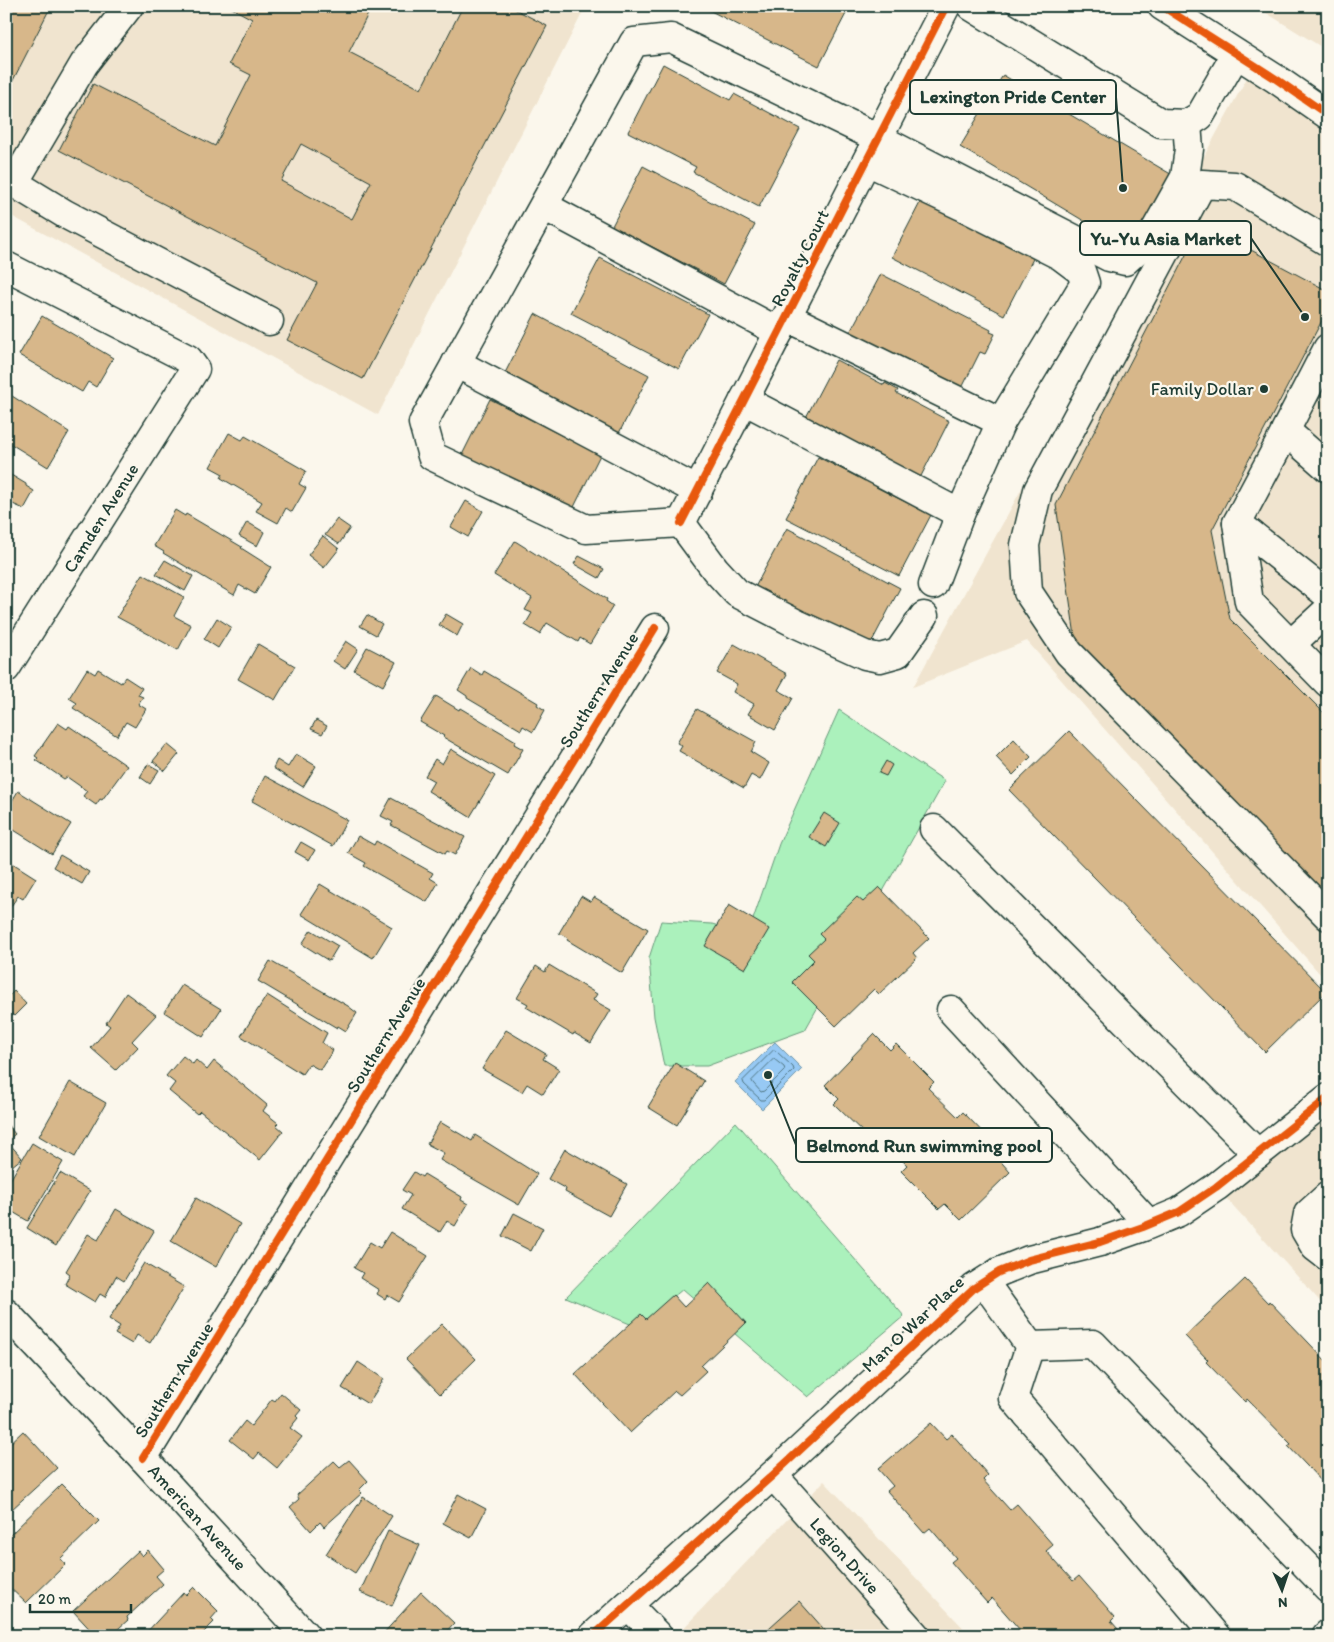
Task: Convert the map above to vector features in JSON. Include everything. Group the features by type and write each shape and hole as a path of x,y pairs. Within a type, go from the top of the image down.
{"street":[{"path":"129,6 84,64 14,184 65,214 269,321"},
{"name":"Royalty Court","path":"681,523 946,6"},
{"path":"971,6 1161,123 1187,124 1200,116 1236,54"},
{"path":"1162,6 1328,115"},
{"path":"924,616 898,653 880,658 865,655 797,624 737,593 715,569 681,523 586,529 432,456 423,422 634,42 671,38 873,149 962,206 1061,256 1082,271 1085,283 1001,422 960,514 933,585"},
{"path":"873,149 1109,257 1125,261 1152,236 1185,177 1188,150 1187,124"},
{"path":"1328,242 1234,186 1202,184 1038,490 1025,545 1028,592 1069,652 1328,916"},
{"path":"544,206 783,324 1001,422"},
{"name":"Camden Avenue","path":"6,266 188,359 195,369 6,668"},
{"path":"1326,354 1237,523 1249,602 1328,683"},
{"path":"456,363 698,491"},
{"path":"744,400 960,514"},
{"path":"1286,431 1328,468"},
{"path":"1237,523 1328,595"},
{"path":"1291,644 1328,610"},
{"name":"Southern Avenue","path":"143,1458 655,628"},
{"path":"934,829 1258,1154"},
{"path":"951,1010 1149,1224"},
{"name":"Man O War Place","path":"592,1636 773,1475 974,1288 999,1272 1029,1260 1100,1242 1179,1212 1216,1187 1328,1098"},
{"path":"1328,1196 1308,1214 1305,1230 1315,1247 1328,1257"},
{"path":"984,1282 1030,1346"},
{"name":"American Avenue","path":"6,1313 143,1458 306,1636"},
{"path":"1030,1346 1093,1344 1328,1588"},
{"path":"1030,1346 1013,1398 1216,1636"},
{"name":"Legion Drive","path":"773,1475 916,1636"},
{"path":"628,1605 658,1636"}],"shaded area":[{"path":"6,6 586,6 378,415 6,213"},
{"path":"1255,6 1328,6 1328,51"},
{"path":"1254,65 1328,118 1328,983 1027,641 913,687"},
{"path":"1328,1091 1328,1310 1216,1187"},
{"path":"824,1481 971,1636 676,1636"}],"green space":[{"path":"839,710 945,781 805,1030 707,1066 664,1066 654,1017 649,958 661,921 712,924 748,934 779,844"},
{"path":"736,1122 904,1316 808,1397 683,1289 637,1327 566,1297"}],"water":[{"path":"775,1042 802,1069 762,1109 735,1082"}],"building":[{"path":"6,6 51,6 6,94"},
{"path":"228,6 372,6 349,52 421,89 463,6 509,6 547,26 363,379 287,340 317,283 59,150 93,84 215,146 251,75 229,64 252,19","holes":["301,144 371,182 352,219 281,181"]},
{"path":"701,6 850,6 819,66"},
{"path":"663,64 730,100 734,94 800,129 759,207 693,172 696,167 628,132"},
{"path":"1003,75 1174,176 1131,249 960,147"},
{"path":"643,166 755,225 724,284 612,226"},
{"path":"923,197 1035,255 1004,315 892,257"},
{"path":"1202,224 1328,291 1328,309 1212,530 1230,619 1328,717 1328,899 1076,643 1056,505"},
{"path":"600,258 708,314 679,369 571,313"},
{"path":"881,274 991,330 990,332 995,334 985,354 980,352 960,392 849,334"},
{"path":"535,314 649,375 618,435 504,375"},
{"path":"42,316 113,358 96,387 88,382 82,392 19,355"},
{"path":"836,360 884,385 885,383 898,390 896,393 949,421 918,482 803,423"},
{"path":"12,396 69,432 48,467 6,441 6,405"},
{"path":"490,399 600,455 571,513 461,457"},
{"path":"229,433 242,440 245,436 306,471 299,484 306,488 292,512 286,508 278,523 256,511 262,502 221,478 223,474 210,467"},
{"path":"818,457 865,481 867,479 877,484 876,487 931,515 899,576 786,518"},
{"path":"6,472 34,491 24,509 6,501"},
{"path":"466,501 483,511 468,537 451,527"},
{"path":"175,510 185,516 186,514 242,547 271,567 255,594 239,585 234,595 154,546"},
{"path":"337,519 350,528 339,544 325,535"},
{"path":"247,522 264,532 257,546 239,536"},
{"path":"787,528 900,588 868,649 754,589"},
{"path":"323,536 339,549 324,568 308,555"},
{"path":"515,541 607,599 606,601 613,606 590,644 580,638 578,642 547,623 540,634 525,625 532,613 525,610 532,598 494,575"},
{"path":"579,556 604,569 599,578 574,564"},
{"path":"165,560 193,576 185,591 156,574"},
{"path":"143,574 184,597 174,616 191,625 178,650 117,617"},
{"path":"446,614 463,624 457,636 439,625"},
{"path":"367,615 382,624 376,635 360,626"},
{"path":"217,618 231,627 218,648 204,639"},
{"path":"346,641 358,649 345,669 333,661"},
{"path":"258,644 295,666 275,700 238,679"},
{"path":"734,644 787,674 778,690 793,698 775,730 748,714 754,704 733,692 737,684 717,673"},
{"path":"367,647 396,662 383,686 354,670"},
{"path":"471,668 482,675 484,671 538,703 537,705 545,710 533,732 523,726 521,730 467,698 458,690"},
{"path":"87,669 95,674 98,669 121,683 125,677 142,688 138,695 143,697 138,704 146,709 135,727 126,722 117,736 73,708 77,703 69,698"},
{"path":"436,696 516,741 514,744 523,749 508,775 420,722"},
{"path":"697,709 756,742 751,752 769,763 760,780 751,775 744,788 679,751 682,746 677,743"},
{"path":"316,720 327,726 322,734 311,729"},
{"path":"58,723 67,729 69,726 127,766 102,800 100,799 96,805 83,796 87,791 67,777 64,779 36,760 38,758 35,756"},
{"path":"1069,731 1326,992 1265,1052 1009,790"},
{"path":"1014,739 1031,757 1013,775 996,757"},
{"path":"167,744 179,754 165,771 153,761"},
{"path":"451,749 495,776 470,817 428,791 434,781 425,776 435,759 442,764"},
{"path":"296,754 316,766 303,787 273,768 277,760 288,767"},
{"path":"886,761 892,765 886,776 879,773"},
{"path":"148,764 159,770 150,784 140,777"},
{"path":"265,776 347,820 333,846 252,801"},
{"path":"18,791 71,824 52,854 6,825 6,811"},
{"path":"391,798 465,837 455,855 447,851 445,854 391,825 393,822 381,816"},
{"path":"824,813 840,823 826,847 809,837"},
{"path":"358,836 374,845 376,841 433,873 430,878 438,883 427,902 364,866 366,863 348,853"},
{"path":"301,842 315,850 309,860 295,852"},
{"path":"60,855 89,872 82,884 53,867"},
{"path":"6,859 36,878 23,899 18,896 9,909 6,907"},
{"path":"320,884 392,927 373,958 301,914"},
{"path":"879,887 929,938 913,953 917,958 879,994 874,989 836,1026 792,982 814,960 808,954 824,939 819,934 857,897 863,902"},
{"path":"581,896 591,902 594,897 648,929 622,973 567,940 568,938 559,933"},
{"path":"729,905 769,929 745,969 705,946"},
{"path":"311,930 338,946 329,961 302,944"},
{"path":"270,961 357,1013 346,1031 338,1026 337,1028 258,981"},
{"path":"549,965 597,994 593,1000 611,1010 591,1043 574,1033 573,1035 526,1007 528,1004 517,998 536,966 545,972"},
{"path":"182,985 221,1009 203,1037 164,1012"},
{"path":"14,991 26,1004 14,1016 6,1008 6,999"},
{"path":"126,993 156,1015 132,1041 138,1047 116,1070 91,1048 110,1026 106,1023"},
{"path":"267,995 327,1033 322,1043 333,1050 320,1070 309,1064 302,1074 241,1036"},
{"path":"506,1030 546,1054 543,1059 559,1069 543,1094 527,1084 522,1092 482,1069"},
{"path":"874,1034 890,1050 896,1044 934,1082 928,1088 958,1117 963,1112 1000,1150 995,1155 1010,1172 961,1220 945,1204 939,1209 901,1171 907,1165 878,1137 873,1142 834,1104 839,1099 825,1085"},
{"path":"183,1056 193,1064 196,1060 207,1070 214,1061 267,1105 263,1111 278,1123 276,1125 283,1131 260,1160 200,1111 197,1114 169,1091 175,1083 166,1076"},
{"path":"675,1063 704,1081 677,1125 648,1107"},
{"path":"70,1082 106,1103 75,1157 39,1136"},
{"path":"440,1122 472,1141 475,1135 537,1174 519,1205 440,1160 444,1153 427,1144"},
{"path":"6,1123 15,1134 7,1141 22,1158 6,1171"},
{"path":"32,1143 63,1162 28,1221 6,1208 6,1187"},
{"path":"565,1149 627,1184 609,1216 565,1192 566,1189 548,1179"},
{"path":"414,1172 422,1177 424,1174 462,1197 461,1200 468,1204 455,1226 447,1221 440,1232 402,1209 411,1195 402,1190"},
{"path":"60,1173 90,1191 56,1246 27,1228"},
{"path":"196,1198 240,1224 216,1267 171,1241"},
{"path":"116,1209 154,1231 124,1281 116,1276 105,1297 100,1294 95,1302 65,1284 70,1274 66,1271 88,1234 98,1240"},
{"path":"514,1213 543,1228 531,1251 502,1236"},
{"path":"390,1232 428,1256 399,1302 387,1295 385,1299 377,1294 379,1290 360,1278 363,1273 354,1268 370,1242 380,1248"},
{"path":"144,1263 184,1287 150,1343 137,1335 132,1344 115,1334 120,1326 109,1319"},
{"path":"1245,1279 1268,1303 1269,1301 1328,1363 1328,1484 1326,1486 1288,1446 1291,1444 1247,1399 1245,1402 1206,1362 1208,1360 1185,1336"},
{"path":"709,1283 746,1323 701,1366 706,1371 680,1395 675,1391 630,1433 575,1374 641,1314 646,1319 673,1295 684,1307"},
{"path":"442,1324 476,1359 440,1394 406,1359"},
{"path":"358,1362 384,1379 368,1404 342,1388"},
{"path":"281,1393 301,1410 296,1416 298,1418 290,1428 302,1437 277,1468 259,1453 254,1459 230,1440 245,1421 251,1426 272,1399 275,1401"},
{"path":"931,1423 946,1439 952,1434 988,1475 983,1480 1010,1510 1017,1504 1053,1545 1046,1551 1073,1581 1079,1576 1115,1617 1111,1621 1124,1636 1018,1636 1016,1634 1020,1630 992,1598 987,1603 951,1562 956,1558 930,1528 924,1533 887,1491 893,1486 878,1469"},
{"path":"23,1431 57,1468 11,1510 6,1505 6,1447"},
{"path":"349,1460 368,1481 359,1490 362,1493 324,1527 320,1522 311,1531 290,1507 299,1499 297,1495 334,1461 340,1467"},
{"path":"62,1484 99,1521 60,1559 66,1564 26,1603 6,1584 6,1539"},
{"path":"458,1494 486,1509 471,1538 443,1523"},
{"path":"363,1497 392,1516 355,1573 326,1554"},
{"path":"388,1531 420,1545 392,1606 360,1592"},
{"path":"148,1550 164,1569 156,1576 163,1584 127,1617 128,1620 110,1636 96,1636 73,1611 138,1551 142,1556"},
{"path":"194,1587 218,1611 211,1619 214,1622 200,1636 143,1636 184,1592 186,1595"},
{"path":"421,1592 454,1623 442,1636 381,1636"},
{"path":"799,1601 830,1636 760,1636"},
{"path":"243,1630 248,1636 237,1636"}],"cycle path":[{"path":"681,523 946,6"},
{"path":"1162,6 1276,79 1328,115"},
{"path":"143,1458 655,628"},
{"path":"593,1636 773,1475 974,1288 999,1272 1029,1260 1100,1242 1179,1212 1216,1187 1328,1098"}],"place":[{"name":"Lexington Pride Center","path":"1123,188"},
{"name":"Yu-Yu Asia Market","path":"1305,317"},
{"name":"Family Dollar","path":"1264,389"},
{"name":"Belmond Run swimming pool","path":"768,1075"}]}
